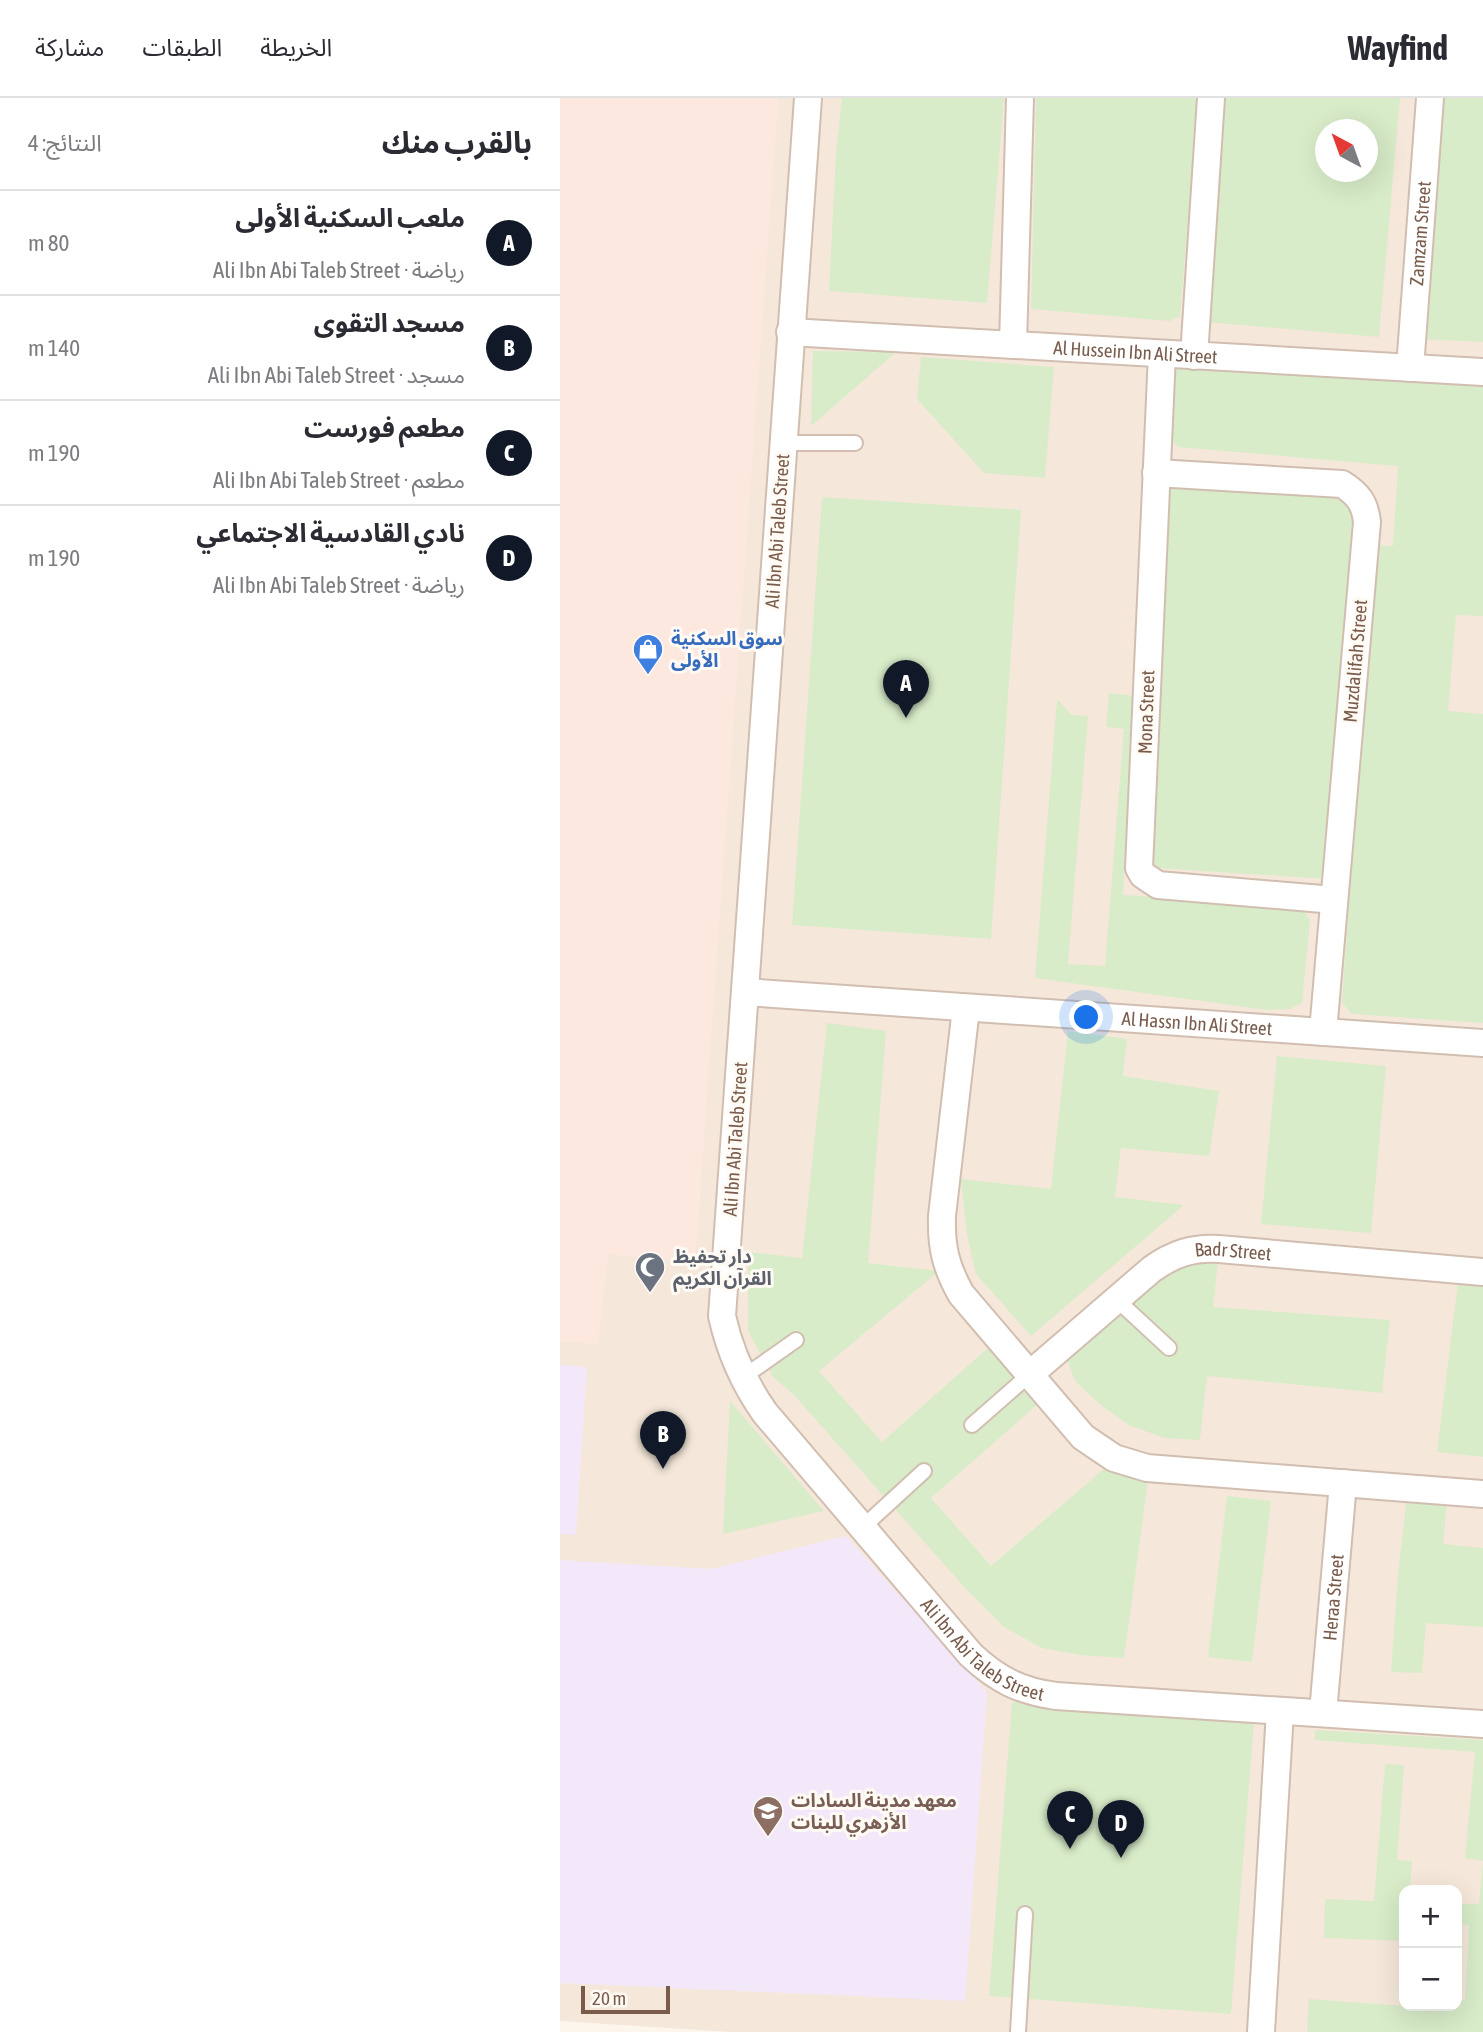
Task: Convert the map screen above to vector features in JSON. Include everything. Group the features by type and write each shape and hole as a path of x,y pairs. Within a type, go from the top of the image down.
{"street":[{"name":"Ali Ibn Abi Taleb Street","path":"808,98 722,1316 733,1358 742,1378 765,1413 971,1655 993,1674 1018,1688 1056,1696 1483,1724"},
{"path":"1013,345 1020,98"},
{"path":"1194,356 1211,98"},
{"name":"Zamzam Street","path":"1410,368 1430,98"},
{"name":"Al Hussein Ibn Ali Street","path":"790,332 1483,372"},
{"name":"Mona Street","path":"1162,354 1139,868 1143,875 1158,885 1334,900"},
{"name":"Muzdalifah Street","path":"1156,473 1342,484 1360,498 1365,510 1367,522 1322,1032"},
{"name":"Al Hassn Ibn Ali Street","path":"745,992 1483,1043"},
{"path":"966,1008 942,1216 944,1257 961,1294 1083,1437 1106,1453 1147,1468 1483,1494"},
{"name":"Badr Street","path":"1030,1375 1163,1261 1184,1252 1205,1248 1483,1272"},
{"name":"Heraa Street","path":"1323,1713 1343,1483"},
{"path":"1261,2032 1280,1711"}],"lane":[{"path":"783,443 855,443"},
{"path":"1116,1299 1169,1348"},
{"path":"742,1378 796,1340"},
{"path":"972,1425 1030,1375"},
{"path":"863,1527 924,1471"},
{"path":"1018,2032 1025,1914"}],"shaded area":[{"path":"560,98 1483,98 1483,2032 730,2032 560,2021"},
{"name":"سوق السكنية الأولى","path":"560,98 778,98 695,1262 608,1254 598,1344 560,1341"},
{"path":"560,1365 587,1367 576,1535 560,1534"},
{"name":"معهد مدينة السادات الأزهري للبنات","path":"846,1536 987,1692 965,2001 560,1983 560,1560 711,1569"}],"green space":[{"path":"842,98 1004,98 987,303 829,291 836,154"},
{"path":"1036,98 1198,98 1180,316 1170,321 1031,309"},
{"path":"1225,98 1400,98 1379,337 1205,322"},
{"path":"1439,98 1483,98 1483,342 1419,339"},
{"path":"813,351 896,352 811,426"},
{"path":"921,357 1054,367 1045,478 984,473 917,399"},
{"path":"1173,366 1483,376 1483,616 1456,615 1448,711 1483,714 1483,1023 1352,1014 1342,1003 1374,545 1393,546 1398,466 1178,447 1167,434"},
{"path":"1170,481 1354,494 1326,879 1141,867"},
{"path":"822,497 1021,510 991,939 792,925"},
{"path":"1109,693 1136,696 1123,895 1287,905 1303,910 1310,920 1302,1003 1290,1009 1267,1010 1035,978 1057,699 1072,715 1088,716 1068,964 1105,966 1124,729 1106,727"},
{"path":"827,1023 886,1031 868,1263 939,1271 819,1371 882,1442 988,1348 1038,1404 931,1498 991,1566 1112,1462 1148,1480 1124,1658 1080,1655 1042,1648 1004,1627 966,1589 793,1394 773,1377 748,1331 748,1252 802,1258"},
{"path":"1068,1031 1127,1039 1123,1076 1219,1091 1209,1156 1121,1148 1115,1197 1184,1205 1031,1336 976,1274 967,1235 961,1179 1051,1189"},
{"path":"1277,1056 1386,1066 1371,1233 1261,1224"},
{"path":"1219,1253 1213,1307 1390,1320 1382,1393 1207,1376 1200,1440 1164,1438 1129,1425 1099,1404 1075,1381 1065,1354 1182,1254"},
{"path":"1458,1282 1483,1285 1483,1457 1437,1452"},
{"path":"730,1401 824,1511 723,1534"},
{"path":"1227,1496 1271,1501 1252,1662 1208,1657"},
{"path":"1407,1497 1447,1502 1443,1544 1483,1548 1483,1627 1426,1623 1422,1673 1391,1672"},
{"path":"1012,1702 1254,1721 1231,2014 989,1996"},
{"path":"1315,1730 1483,1740 1483,1861 1465,1858 1475,1752 1315,1740"},
{"path":"1385,1764 1404,1765 1397,1860 1412,1861 1410,1885 1399,1885 1399,1941 1324,1938 1325,1899 1374,1901"},
{"path":"1483,1861 1483,2032 1307,2032 1309,1999 1399,2006 1399,2011 1462,2011 1469,1925 1462,1924 1462,1904 1479,1904"}],"place":[{"name":"سوق السكنية الأولى","path":"648,676"},
{"name":"ملعب السكنية الأولى","path":"906,718"},
{"name":"دار تحفيظ القرآن الكريم","path":"650,1294"},
{"name":"مسجد التقوى","path":"663,1469"},
{"name":"معهد مدينة السادات الأزهري للبنات","path":"768,1838"},
{"name":"مطعم فورست","path":"1070,1849"},
{"name":"نادي القادسية الاجتماعي","path":"1121,1858"}]}
